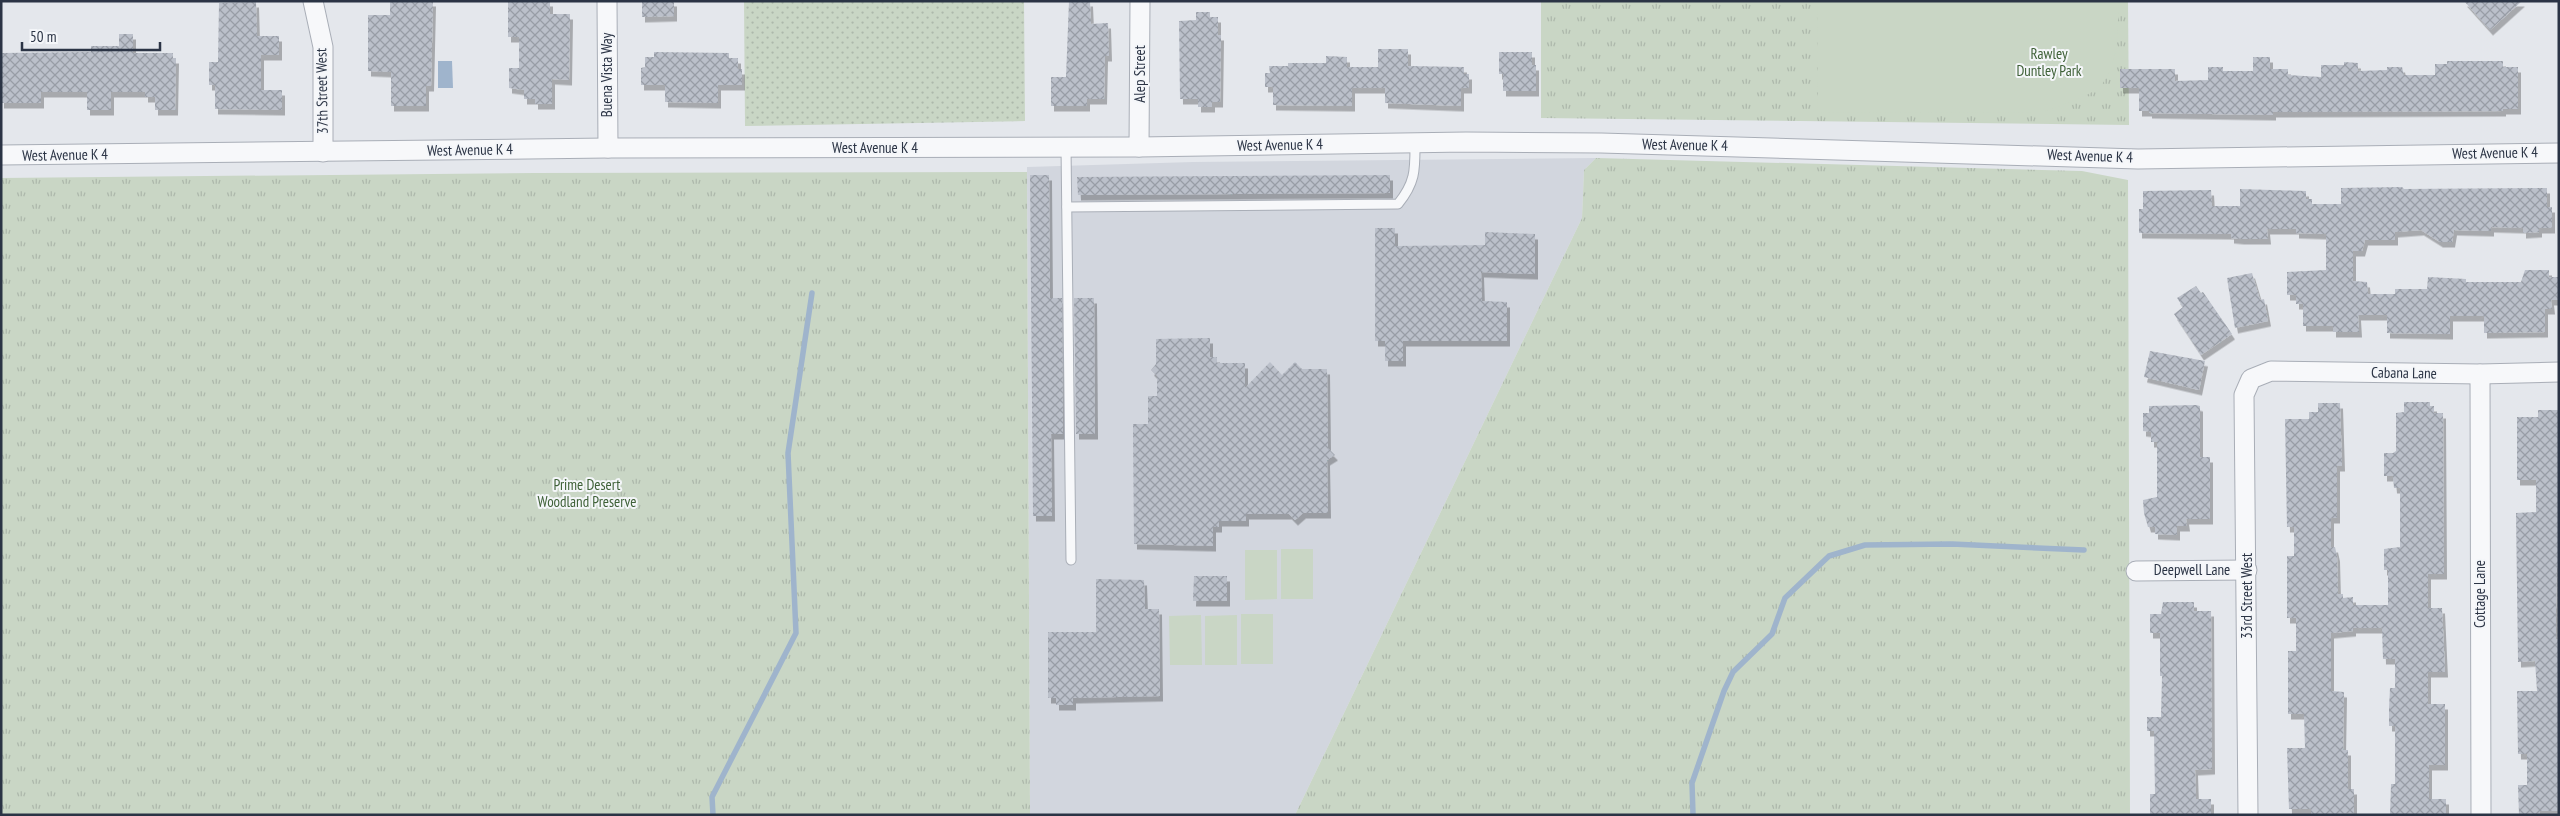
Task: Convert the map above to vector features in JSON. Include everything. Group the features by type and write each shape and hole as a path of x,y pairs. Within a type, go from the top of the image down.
{"street":[{"name":"37th Street West","path":"313,1 323,47 323,152"},
{"name":"Buena Vista Way","path":"607,1 608,148"},
{"name":"Alep Street","path":"1140,1 1140,147"},
{"name":"West Avenue K 4","path":"1,155 608,148 1140,147 1415,142 1611,143 2138,158 2559,153"},
{"name":"Cabana Lane","path":"2251,379 2270,371 2480,374 2559,372"},
{"name":"Cottage Lane","path":"2480,374 2481,815"},
{"name":"33rd Street West","path":"2248,815 2244,395 2251,379"},
{"name":"Deepwell Lane","path":"2136,571 2247,570"}],"lane":[{"path":"1067,207 1398,204 1407,193 1415,175 1415,142"},
{"path":"1066,147 1070,560"}],"shaded area":[{"path":"1596,158 1584,170 1582,218 1295,815 1030,815 1027,167 1193,162"}],"green space":[{"path":"744,1 1024,1 1025,121 745,126"},
{"name":"Rawley Duntley Park","path":"1541,1 2128,1 2129,125 1541,118"},
{"path":"1817,1 2118,1 2117,44 2108,75 2097,89 2074,101 2043,112 1818,113"},
{"path":"1596,158 2082,171 2128,180 2130,815 1295,815 1582,218 1584,170"},
{"name":"Prime Desert Woodland Preserve","path":"1027,172 1030,815 1,815 1,178 534,173"},
{"path":"1281,549 1313,549 1313,599 1281,599"},
{"path":"1245,550 1277,550 1277,599 1245,600"},
{"path":"1241,614 1273,614 1273,664 1241,664"},
{"path":"1201,615 1202,665 1170,665 1169,616"},
{"path":"1237,615 1237,665 1205,665 1205,616"}],"water":[{"path":"438,61 452,61 453,88 438,88"}],"building":[{"path":"390,1 433,1 431,86 426,86 426,106 391,106 391,72 368,71 368,15 390,15"},
{"path":"508,1 550,1 550,14 570,14 569,80 552,79 552,104 535,104 535,99 524,99 524,90 509,88 509,68 519,68 519,37 508,37"},
{"path":"642,1 674,1 674,16 642,17"},
{"path":"1069,1 1090,1 1091,24 1108,23 1109,56 1105,56 1104,99 1087,99 1087,106 1051,106 1051,77 1066,77"},
{"path":"2464,1 2522,1 2490,30"},
{"path":"256,2 257,36 279,36 279,55 261,55 261,90 282,90 282,110 215,109 215,85 209,85 209,62 218,62 219,3"},
{"path":"1196,12 1210,12 1210,17 1218,17 1218,35 1221,35 1220,102 1212,102 1212,107 1198,107 1198,99 1180,99 1179,21 1196,20"},
{"path":"119,34 133,34 133,53 173,53 173,58 176,58 175,110 155,110 155,97 145,97 145,92 111,92 111,110 87,110 87,92 41,92 41,103 1,103 1,53 91,52 91,46 119,46"},
{"path":"1378,49 1408,49 1408,66 1464,67 1464,74 1469,74 1469,88 1461,88 1461,106 1385,103 1385,88 1352,88 1352,106 1273,105 1273,87 1265,87 1265,73 1270,73 1269,66 1288,66 1288,63 1326,63 1326,56 1347,57 1347,67 1378,67"},
{"path":"654,52 729,53 729,58 738,58 738,69 742,69 742,85 718,85 718,103 665,102 665,85 641,85 641,68 645,67 645,57 654,57"},
{"path":"1499,52 1532,52 1532,65 1536,65 1536,91 1503,91 1503,74 1499,74"},
{"path":"2253,57 2270,57 2270,69 2288,69 2288,75 2321,77 2321,65 2344,65 2344,62 2358,63 2358,71 2387,70 2387,67 2402,67 2404,75 2435,75 2435,64 2447,64 2447,61 2503,61 2503,67 2518,67 2518,109 2503,109 2503,111 2273,112 2273,115 2149,113 2149,111 2139,111 2139,88 2120,88 2120,69 2175,69 2175,81 2208,80 2208,67 2223,67 2223,71 2253,71"},
{"path":"1030,175 1049,175 1050,298 1062,298 1063,434 1051,434 1052,516 1033,516"},
{"path":"1390,175 1390,193 1078,195 1077,177"},
{"path":"2402,187 2404,189 2547,188 2547,207 2552,207 2552,228 2539,228 2539,232 2523,233 2523,228 2491,227 2491,231 2454,230 2452,242 2440,242 2421,230 2395,232 2395,240 2365,240 2362,251 2353,251 2353,281 2367,282 2368,294 2395,294 2395,289 2427,289 2428,277 2466,279 2466,282 2521,282 2525,270 2549,270 2549,277 2559,277 2559,300 2551,300 2552,309 2545,309 2545,332 2484,333 2484,316 2450,316 2450,334 2387,333 2387,315 2358,315 2359,332 2333,332 2333,326 2303,326 2303,304 2296,304 2296,295 2287,295 2287,272 2326,270 2326,234 2296,233 2296,229 2267,229 2268,239 2241,239 2231,238 2231,234 2139,233 2139,209 2143,209 2143,191 2211,190 2212,206 2240,206 2240,189 2306,191 2306,199 2312,199 2312,204 2341,204 2341,188"},
{"path":"1375,228 1395,228 1395,246 1485,245 1485,232 1535,234 1535,274 1481,272 1482,301 1507,302 1507,341 1403,341 1403,361 1385,361 1385,341 1375,341"},
{"path":"2252,273 2260,300 2264,299 2268,321 2235,328 2227,278"},
{"path":"2196,286 2201,293 2203,292 2232,334 2201,355 2174,314 2183,307 2177,298"},
{"path":"1074,298 1094,298 1095,434 1076,434"},
{"path":"1210,338 1210,357 1217,357 1217,363 1245,363 1245,388 1270,362 1282,375 1295,362 1302,369 1327,369 1328,448 1335,455 1327,460 1328,513 1303,513 1295,520 1289,514 1246,514 1246,521 1219,521 1219,527 1213,527 1213,546 1134,544 1133,424 1148,424 1148,396 1157,396 1157,376 1151,370 1156,364 1156,339"},
{"path":"2150,351 2205,361 2199,390 2144,377"},
{"path":"2404,402 2430,402 2430,406 2434,406 2434,413 2443,413 2444,574 2428,574 2428,608 2442,608 2445,672 2428,672 2428,704 2445,704 2445,765 2429,765 2429,799 2446,799 2446,815 2390,815 2391,784 2395,784 2395,726 2389,726 2389,708 2390,688 2395,688 2395,659 2383,659 2382,628 2353,628 2353,631 2331,633 2331,691 2344,692 2343,750 2348,750 2348,789 2354,789 2354,813 2311,815 2311,809 2289,809 2287,748 2305,748 2304,714 2288,714 2288,651 2296,651 2296,618 2287,618 2287,556 2294,556 2294,527 2287,527 2285,419 2309,419 2309,412 2318,412 2318,403 2340,403 2342,466 2337,466 2337,518 2331,518 2331,547 2335,547 2337,556 2338,594 2343,594 2343,598 2353,597 2353,605 2388,605 2388,570 2384,570 2384,549 2400,547 2400,488 2394,488 2393,476 2384,476 2384,453 2396,451 2396,413 2404,412"},
{"path":"2149,406 2200,406 2200,457 2210,457 2210,519 2186,519 2187,526 2177,526 2177,535 2155,534 2155,527 2148,527 2143,500 2157,497 2157,442 2151,442 2151,432 2143,431 2143,413 2149,413"},
{"path":"2538,410 2559,410 2559,567 2557,567 2556,640 2559,639 2559,798 2557,811 2540,811 2540,815 2519,815 2518,785 2527,785 2527,754 2518,754 2517,691 2537,691 2535,661 2518,662 2516,513 2536,512 2536,480 2517,480 2517,417 2538,417"},
{"path":"1194,576 1227,576 1227,601 1193,601"},
{"path":"1096,579 1144,580 1145,609 1159,609 1160,696 1073,698 1073,705 1056,705 1056,698 1048,698 1048,632 1096,632"},
{"path":"2163,602 2194,602 2194,611 2211,611 2212,769 2195,770 2196,799 2211,799 2211,815 2150,815 2150,794 2155,794 2154,731 2147,731 2147,717 2161,717 2162,676 2160,676 2160,633 2150,633 2150,614 2161,614"}],"waterway":[{"path":"713,815 712,797 796,633 788,453 812,293"},
{"path":"1693,815 1692,783 1724,691 1733,672 1772,634 1785,598 1829,556 1865,545 1952,544 2084,550"}]}
